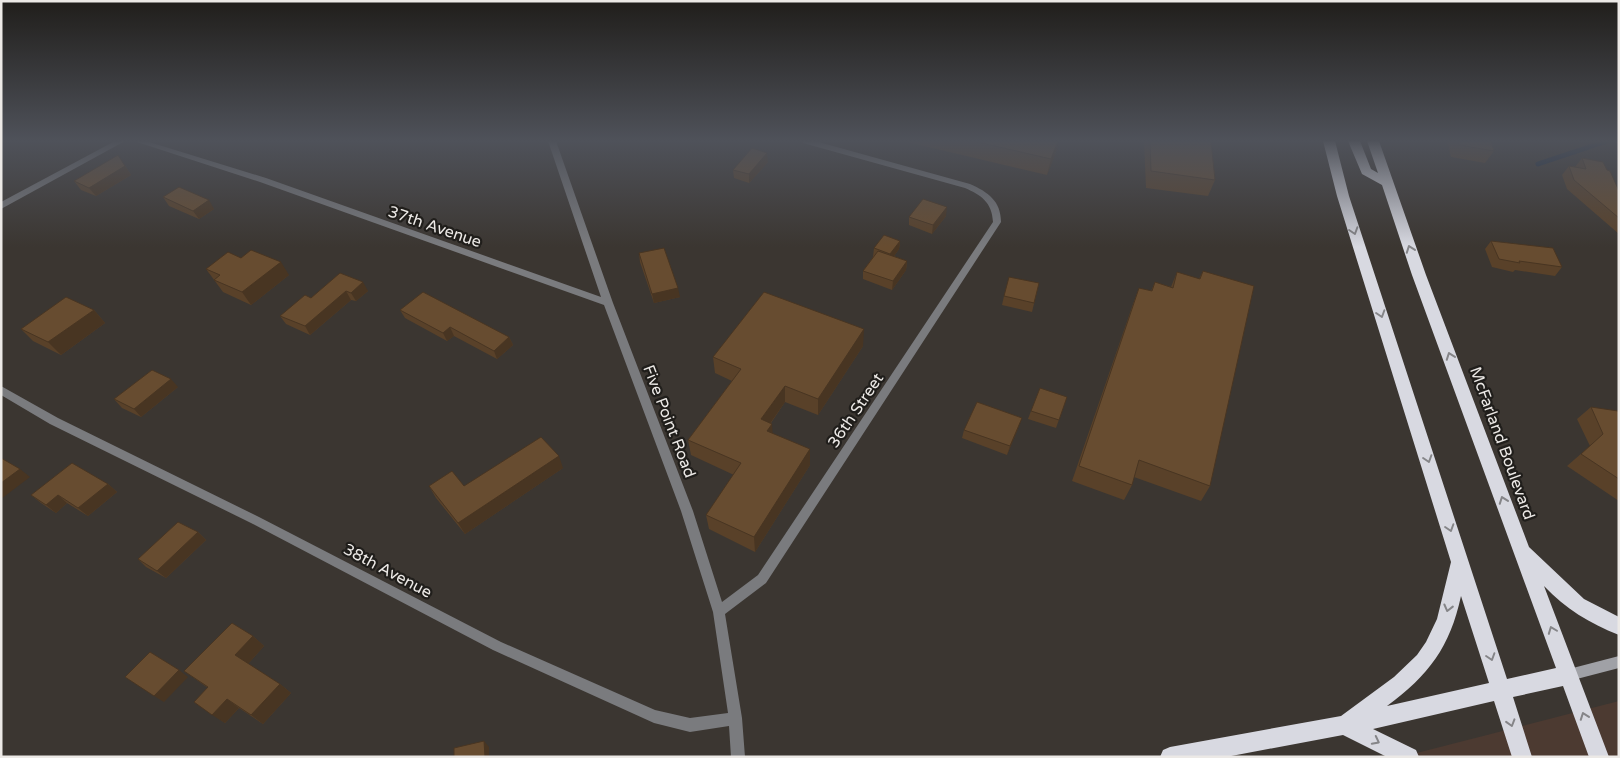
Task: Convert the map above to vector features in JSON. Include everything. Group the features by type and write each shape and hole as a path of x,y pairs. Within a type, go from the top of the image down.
{"highway":[{"path":"1338,176 1522,757"},
{"path":"1375,176 1387,184"},
{"name":"McFarland Boulevard","path":"1385,176 1519,546 1599,757"},
{"path":"1519,546 1556,587 1583,611 1619,626"},
{"path":"1344,725 1408,678 1427,659 1442,634 1460,560"},
{"path":"1170,757 1344,725 1569,675"},
{"path":"1344,725 1409,757"}],"main road":[{"path":"1569,675 1619,662"}],"street":[{"path":"1,206 56,176"},
{"name":"37th Avenue","path":"251,176 608,303"},
{"name":"Five Point Road","path":"564,176 608,303 687,512 719,612 735,718"},
{"name":"36th Street","path":"719,612 762,579 998,222 998,210 989,199 976,190 933,176"},
{"name":"38th Avenue","path":"1,390 54,421 255,520 497,646 654,716 690,725 735,718"},
{"path":"735,718 738,757"}],"shaded area":[{"path":"1619,701 1619,757 1401,757"}],"building":[{"path":"82,176 108,176 89,188 74,181"},
{"path":"1189,176 1215,176 1215,180"},
{"path":"1573,176 1612,176 1619,191 1619,218 1574,180"},
{"path":"179,187 209,200 193,211 163,197"},
{"path":"923,199 947,207 933,225 909,217"},
{"path":"884,235 900,241 890,254 874,248"},
{"path":"1491,241 1553,248 1562,267 1499,259"},
{"path":"664,248 678,288 652,294 639,253"},
{"path":"251,250 281,262 242,292 214,280 220,275 206,269 228,252 241,258"},
{"path":"878,251 907,261 893,281 863,271"},
{"path":"1203,271 1254,286 1210,486 1139,460 1132,485 1079,466 1139,288 1152,291 1155,282 1173,288 1177,272 1200,279"},
{"path":"340,273 363,282 351,293 346,291 305,326 280,316 305,295 311,298"},
{"path":"1009,277 1039,283 1034,303 1004,296"},
{"path":"423,292 509,337 494,351 450,327 443,333 400,310"},
{"path":"764,292 864,329 818,399 785,386 761,419 772,424 767,431 810,449 754,537 706,515 741,463 688,440 741,369 713,357"},
{"path":"66,297 94,310 48,342 21,329"},
{"path":"152,370 171,379 134,409 114,399"},
{"path":"1040,388 1067,397 1059,420 1031,411"},
{"path":"977,402 1022,418 1010,446 964,430"},
{"path":"1591,407 1618,411 1619,413 1619,479 1581,454 1603,434"},
{"path":"541,437 559,456 458,523 429,486 452,471 464,486"},
{"path":"1,458 20,469 1,483"},
{"path":"72,463 108,484 78,508 58,495 46,505 31,495"},
{"path":"178,522 198,532 157,571 138,559"},
{"path":"232,623 253,636 235,655 280,684 251,715 227,699 212,715 194,702 208,687 184,671"},
{"path":"150,652 179,670 154,696 125,677"},
{"path":"484,741 485,757 454,757 454,748"}]}
